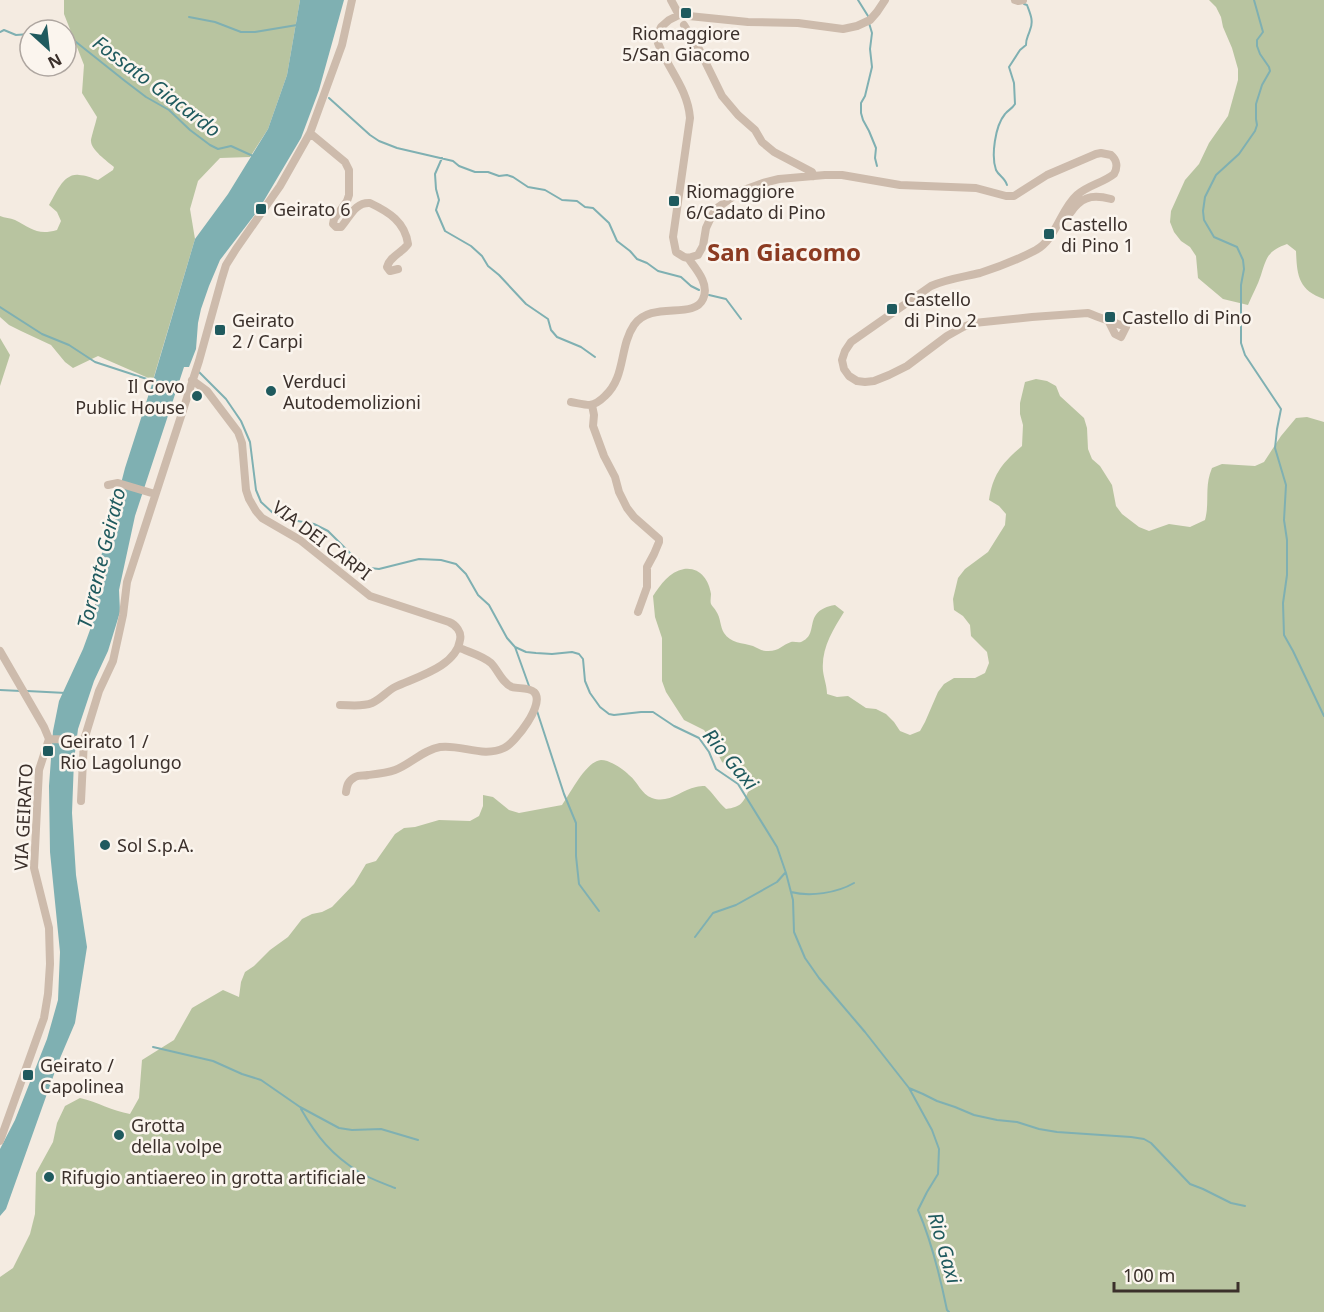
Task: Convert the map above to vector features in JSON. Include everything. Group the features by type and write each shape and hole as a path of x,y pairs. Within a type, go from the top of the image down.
{"street":[{"path":"81,801 80,740 113,661 123,615 127,582 150,492 199,361 226,265 280,186 310,133 342,45 352,0"},
{"path":"671,0 679,15"},
{"path":"571,402 592,405 600,401 614,386 629,335 641,317 657,311 692,309 704,297 705,287 702,280 688,258 678,254 672,241 690,118 689,107 678,79 660,49 657,38 658,31 663,24 679,15 748,22 798,23 836,29 872,23 885,0"},
{"path":"1015,0 1017,2 1023,0"},
{"path":"684,25 699,49 713,80 729,104 755,130 762,142 774,152 812,172 814,176"},
{"path":"310,133 345,162 349,170 349,195 333,224 338,227 343,225 355,208 366,202 394,216 404,230 408,244 407,248 388,263 387,267 390,271 398,269"},
{"path":"688,258 701,252 706,228 717,208 741,191 779,179 842,175 900,185 976,188 1014,196 1047,175 1096,154 1111,154 1117,165 1114,174 1077,195 1048,240 1038,249 980,273 943,280 931,286 852,342 842,360 849,376 857,381 874,381 907,366 963,327 985,321 1088,313 1108,321"},
{"path":"1062,217 1068,216 1086,202 1088,197 1098,196 1111,199"},
{"name":"VIA DEI CARPI","path":"193,378 207,391 238,432 242,443 246,490 249,499 262,518 300,540 370,596 454,624 460,635 458,647"},
{"path":"592,405 593,426 619,492 634,517 659,539 647,567 647,587 638,612"},
{"path":"108,485 118,483 150,492"},
{"path":"340,705 373,703 395,687 416,679 443,664 453,656 458,647 484,658 511,687 531,690 537,697 537,703 527,723 510,744 503,748 494,751 451,747 429,750 396,770 353,778 348,783 345,792"},
{"path":"0,651 50,739 80,740"},
{"name":"VIA GEIRATO","path":"0,1141 42,1026 48,994 49,928 34,868 39,770 50,739"}],"green space":[{"path":"64,0 300,0 287,75 268,129 250,157 220,158 198,181 190,209 195,239 153,380 98,356 73,368 51,345 9,325 0,317 0,216 15,220 39,232 57,230 61,221 57,212 49,205 64,181 73,175 98,180 114,167 100,155 92,144 91,139 97,117 82,93 84,65 78,50 78,18 66,18"},
{"path":"1209,0 1324,0 1324,299 1304,286 1298,274 1296,251 1287,244 1269,255 1248,305 1223,299 1198,278 1196,256 1174,232 1170,222 1171,211 1185,180 1199,164 1209,143 1228,116 1238,80 1238,69 1221,17"},
{"path":"0,338 10,355 0,386"},
{"path":"1036,379 1056,386 1060,396 1084,418 1088,449 1092,459 1100,466 1112,485 1116,506 1122,514 1139,527 1149,531 1169,524 1190,527 1205,520 1208,481 1212,468 1222,464 1255,466 1264,462 1296,418 1307,417 1324,422 1324,1312 0,1312 0,1277 13,1268 30,1234 35,1214 36,1173 53,1142 57,1123 65,1106 80,1098 130,1114 139,1098 142,1060 174,1040 192,1008 223,990 239,997 245,972 288,937 302,919 332,907 354,884 366,864 376,861 395,834 404,828 439,820 470,821 479,816 483,806 483,795 493,797 509,810 519,813 562,805 584,772 595,762 601,760 612,763 623,770 645,794 652,798 664,799 698,786 705,786 726,809 741,804 749,790 745,780 722,762 704,730 684,720 666,692 662,681 662,638 655,617 653,596 662,583 674,573 684,569 699,572 706,579 711,594 711,604 727,636 733,641 764,651 777,649 791,642 801,642 810,634 818,612 835,605 844,612 824,655 823,671 827,694 837,697 848,696 866,708 876,709 886,714 900,731 910,735 920,731 944,684 954,678 975,678 985,673 989,663 987,652 971,636 970,625 963,616 954,610 953,599 958,578 965,569 988,552 1005,525 1006,514 989,500 996,476 1009,458 1022,446 1023,425 1020,403 1025,382"}],"water":[{"name":"Torrente Geirato","path":"300,0 344,0 319,90 301,138 259,209 220,260 209,286 198,323 196,349 189,367 184,367 135,516 119,590 120,612 108,651 94,681 78,729 74,760 72,813 76,875 87,947 75,1023 58,1063 6,1209 0,1216 0,1149 15,1120 47,1039 58,1000 60,952 50,852 49,786 53,731 59,701 94,619 98,565 195,239 228,194 268,129 287,75"}],"waterway":[{"path":"858,0 868,16"},
{"path":"1254,0 1263,32 1257,40 1257,46 1270,71 1262,85 1256,104 1257,125 1239,154 1216,175 1205,197 1203,211 1204,220 1214,237 1237,247 1243,260 1241,343 1245,355 1281,409 1275,448 1286,485 1284,520 1287,540 1287,575 1283,603 1284,635 1324,716"},
{"path":"1007,185 996,170 994,149 996,133 1002,119 1015,104 1014,83 1009,67 1026,45 1031,27 1032,20 1027,5 1024,4"},
{"path":"189,17 215,22 241,32 297,25"},
{"path":"869,23 872,33 870,49 872,67 861,103 861,113 876,148 877,166"},
{"name":"Fossato Giacardo","path":"0,32 4,30 18,35"},
{"name":"Fossato Giacardo","path":"78,43 146,97 169,110 210,145 218,149 231,146 253,156"},
{"path":"329,98 379,141 397,148 453,161 475,172 507,175 528,187 545,190 562,200 577,201 585,207 593,208 609,223 617,241 637,259 658,271 681,277 699,290"},
{"path":"442,158 435,174 439,200 436,210 445,231 471,246 482,256 488,266 526,304 548,319 551,330 557,337 581,347 595,357"},
{"path":"709,295 726,299 741,319"},
{"path":"0,307 42,334 69,345 95,362 153,381"},
{"name":"Rio Gaxi","path":"199,372 226,399 241,421 250,442 256,490 261,502 273,513 287,519 314,524 328,531 350,553 370,568 379,569 419,559 441,560 456,564 466,574 478,595 489,605 507,638 515,647 526,652 579,654 583,659 585,681 600,707 614,715 653,712 674,726 699,738 709,752 716,769 738,784 777,847 793,900 794,932 805,958 909,1088 932,1130 939,1149 938,1174 918,1210 949,1312"},
{"path":"515,647 529,686"},
{"path":"0,690 21,691"},
{"path":"27,691 66,693"},
{"path":"537,711 576,823 579,884 599,911"},
{"path":"695,937 713,913 736,905 777,882 785,873"},
{"path":"791,892 823,893 854,883"},
{"path":"153,1047 213,1061 261,1080 300,1107 339,1128 381,1129 418,1140"},
{"path":"909,1088 974,1115 997,1120 1017,1122 1057,1132 1144,1139 1151,1143 1190,1184 1231,1203 1245,1206"},
{"path":"301,1109 319,1137 349,1166 372,1179 395,1188"}],"place":[{"name":"Riomaggiore 5/San Giacomo","path":"686,13"},
{"name":"Riomaggiore 6/Cadato di Pino","path":"674,201"},
{"name":"Geirato 6","path":"261,209"},
{"name":"Castello di Pino 1","path":"1049,234"},
{"name":"Castello di Pino 2","path":"892,309"},
{"name":"Castello di Pino","path":"1110,317"},
{"name":"Geirato 2 / Carpi","path":"220,330"},
{"name":"Verduci Autodemolizioni","path":"271,391"},
{"name":"Il Covo Public House","path":"197,396"},
{"name":"Geirato 1 / Rio Lagolungo","path":"48,751"},
{"name":"Sol S.p.A.","path":"105,845"},
{"name":"Geirato / Capolinea","path":"28,1075"},
{"name":"Grotta della volpe","path":"119,1135"},
{"name":"Rifugio antiaereo in grotta artificiale","path":"49,1177"}],"district":[{"name":"San Giacomo","path":"784,251"}]}
